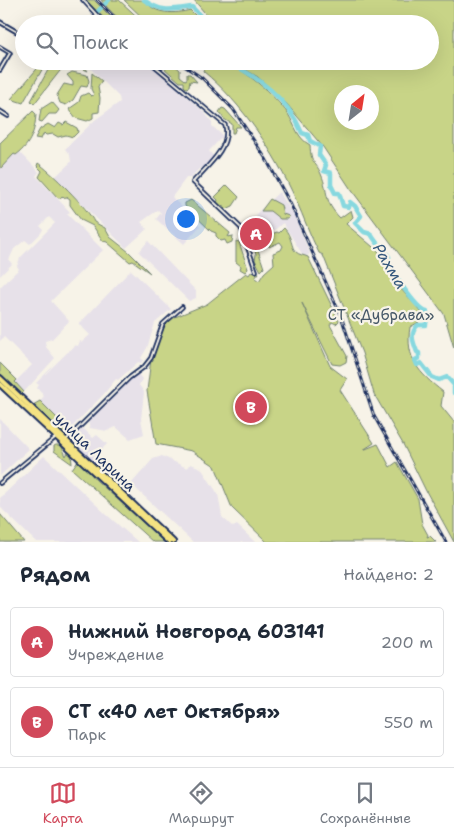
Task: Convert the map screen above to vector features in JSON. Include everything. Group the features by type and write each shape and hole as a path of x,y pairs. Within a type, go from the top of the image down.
{"main road":[{"name":"улица Ларина","path":"0,378 169,542"},
{"name":"улица Ларина","path":"0,384 66,440 173,542"}],"street":[{"path":"82,0 96,15"},
{"path":"0,22 15,31"},
{"path":"0,47 10,53 0,70"},
{"path":"161,70 225,125 227,136 216,157 193,182 241,228 256,271"},
{"path":"0,111 8,116"},
{"path":"66,440 129,378 147,364 163,324 182,307"},
{"path":"0,483 58,435"}],"shaded area":[{"path":"92,70 156,70 204,112 212,122 212,126 223,136 209,151 214,157 203,170 200,168 192,176 193,178 186,178 172,197 200,226 184,244 156,219 161,213 158,210 141,222 147,229 126,248 55,177 71,162 70,155 65,149 95,120 120,102 119,97"},
{"path":"20,152 39,172 36,176 70,212 67,214 103,250 51,301 69,321 52,339 45,341 46,347 55,358 24,392 15,382 32,365 4,337 0,341 0,287 19,269 17,266 20,258 55,223 49,217 40,226 43,229 41,233 30,244 25,240 14,249 9,260 12,264 0,276 0,169 14,154 16,155"},
{"path":"279,192 294,215 310,254 304,257 283,223 272,232 258,219 256,214"},
{"path":"148,241 196,291 196,298 189,301 139,252"},
{"path":"131,270 171,309 155,323 147,348 141,358 143,360 141,363 138,362 118,380 116,379 103,395 68,429 40,401 44,396 37,388 39,385 36,383 75,345 78,346 80,341 82,342 90,335 79,324"},
{"path":"134,374 138,374 142,379 139,385 144,392 141,419 144,434 130,439 116,427 107,431 90,428 88,421"},
{"path":"0,419 29,449 0,476"},
{"path":"83,428 93,438 97,435 107,444 97,454 96,465 70,439"},
{"path":"44,456 138,542 36,542 3,510 0,505 0,498"},
{"path":"162,456 187,468 191,464 201,468 218,494 222,517 233,527 237,525 255,542 193,542 131,484 153,459"}],"green space":[{"path":"86,0 94,0 109,15 101,15"},
{"path":"101,0 119,0 135,15 116,15"},
{"path":"124,0 146,0 149,5 159,11 178,12 190,10 195,15 140,15"},
{"path":"194,0 454,0 454,348 444,314 350,188 323,147 286,103 258,77 246,70 439,70 439,15 206,15"},
{"path":"36,70 42,70 23,103 11,99"},
{"path":"48,70 61,70 34,104 31,101"},
{"path":"166,70 180,70 180,76 185,80 187,79 187,74 190,74 197,82 190,81 189,87 186,88 184,82 180,82"},
{"name":"СТ «Дубрава»","path":"240,70 258,83 282,107 299,135 310,145 312,159 321,174 329,201 335,212 340,218 351,210 353,217 346,224 379,252 401,289 423,314 419,322 410,327 410,348 412,357 421,372 443,392 441,406 454,422 454,542 403,444 374,394 362,353 323,255 319,253 288,182 257,130 231,98 203,71"},
{"path":"72,72 87,75 89,81 87,87 81,86 73,100 66,105 60,103 57,95 64,84 73,86 73,82 67,75"},
{"path":"92,73 102,81 98,87 100,98 99,112 93,113 93,118 87,121 76,118 69,109 79,102 81,96 88,93 91,96 94,95 91,89"},
{"path":"52,102 59,110 56,114 49,114 42,122 39,121 41,109"},
{"path":"222,108 241,127 236,127 234,133 232,133 232,124 224,119 219,112"},
{"path":"33,111 36,114 29,142 0,169 0,143"},
{"path":"66,122 77,128 78,132 73,137 66,135 58,137 53,134 46,135 44,133 41,139 35,138 40,129 48,124 55,128 59,123 63,125"},
{"path":"38,163 68,190 85,208 94,222 105,228 110,237 129,252 150,273 133,261 130,262 107,242 103,241 93,226 81,220 70,205 70,199 67,197 58,198 39,177 42,171 37,166"},
{"path":"227,185 239,197 233,206 224,210 223,205 221,207 217,203 218,200 215,197"},
{"path":"270,199 281,205 283,214 289,216 288,219 280,219 270,211 261,211"},
{"path":"191,200 230,233 228,237 233,236 232,242 227,244 225,240 221,241 216,236 216,233 211,231 185,206 185,203"},
{"path":"284,228 289,235 294,250 308,257 339,321 336,324 332,322 330,325 347,356 346,362 340,365 332,364 302,303 330,366 347,379 340,390 374,443 363,450 378,444 390,467 397,462 418,499 422,524 428,535 427,537 430,536 436,542 267,542 232,508 215,466 192,451 156,444 147,391 151,359 160,334 166,324 175,317 207,304 246,273 249,275 251,272 259,273 255,278 259,281 264,273 274,264 273,253 281,250 283,246 280,242 269,247 269,235 279,233"},
{"path":"250,237 254,237 264,268 261,271 255,260 256,254"},
{"path":"236,241 239,242 248,269 245,272 240,269 241,266 236,262"},
{"path":"0,363 17,380 15,382 24,392 22,394 0,376"},
{"path":"40,401 68,429 68,435 65,436 33,405"},
{"path":"61,445 66,456 69,450 71,452 72,464 54,451 54,446"},
{"path":"79,459 96,480 165,542 153,542 72,469"},
{"path":"0,514 24,542 0,542"}],"waterway":[{"name":"Рахма","path":"105,4 109,0"},
{"name":"Рахма","path":"144,0 156,7 167,10 192,7 200,15"},
{"name":"Рахма","path":"98,11 101,8"},
{"name":"Рахма","path":"242,70 271,90 289,110 302,133 308,135 310,141 320,146 319,155 326,165 324,171 331,173 331,185 335,193 339,193 343,206 349,207 350,202 355,206 361,216 355,223 364,232 371,234 389,257 388,262 392,266 396,278 415,303 427,312 426,325 418,325 413,331 414,344 419,353 419,358 415,360 417,365 421,363 432,377 439,380 447,377 454,385"},
{"name":"Рахма","path":"454,387 454,393"}],"railway":[{"path":"97,0 112,15"},
{"path":"190,70 202,78 233,109 266,159 291,205 341,316 374,416 446,542"}],"place":[{"name":"Нижний Новгород 603141","path":"256,234"},
{"name":"СТ «40 лет Октября»","path":"251,407"}]}
